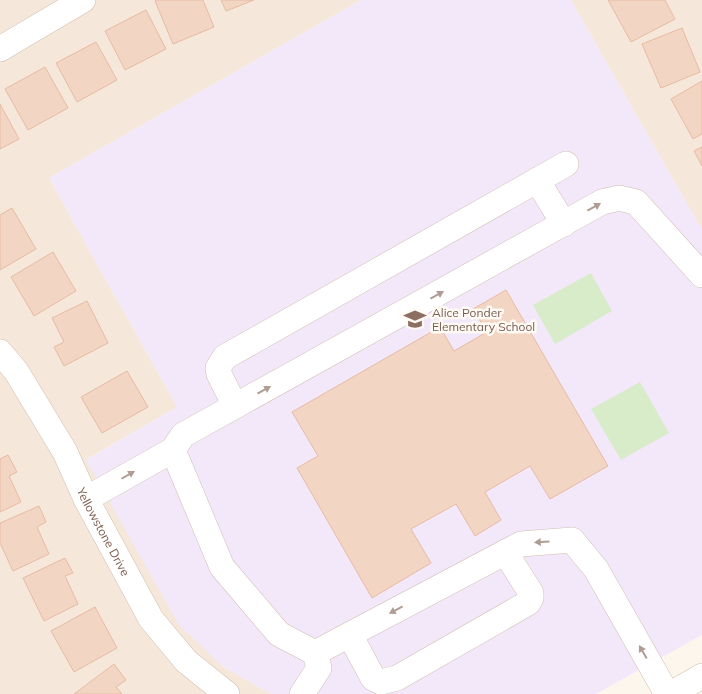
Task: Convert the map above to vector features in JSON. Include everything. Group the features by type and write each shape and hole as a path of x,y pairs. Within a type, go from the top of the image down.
{"street":[{"path":"0,49 83,0"},
{"path":"235,406 219,374 218,368 225,357 566,164"},
{"path":"537,180 564,224"},
{"path":"86,499 173,450 183,435 602,202 619,198 636,202 702,276"},
{"name":"Yellowstone Drive","path":"0,352 16,371 65,452 86,499 151,619 186,661 228,694"},
{"path":"173,450 222,567 279,634 315,653"},
{"path":"315,653 521,544 572,540 596,569 669,694 702,676"},
{"path":"350,635 373,678 381,682 397,678 528,603 531,593 505,552"},
{"path":"302,694 318,668 315,653"}],"shaded area":[{"path":"0,0 361,0 49,178 177,407 87,459 222,666 271,694 0,694"},
{"name":"Alice Ponder Elementary School","path":"361,0 571,0 702,230 702,635 596,694 271,694 222,666 179,625 86,460 177,407 49,178"},
{"path":"571,0 702,0 702,230"}],"green space":[{"path":"591,273 612,311 555,344 533,305"},
{"path":"640,382 669,433 621,460 591,409"}],"building":[{"path":"156,0 203,0 214,27 173,44"},
{"path":"221,0 254,0 226,11"},
{"path":"608,0 665,0 675,19 631,42"},
{"path":"146,10 166,49 125,70 105,31"},
{"path":"682,28 700,72 661,88 642,44"},
{"path":"96,42 117,80 77,102 56,63"},
{"path":"45,67 68,108 28,130 5,89"},
{"path":"702,81 702,134 693,139 671,99"},
{"path":"0,104 19,139 0,149"},
{"path":"702,147 702,166 694,151"},
{"path":"12,208 36,249 0,270 0,215"},
{"path":"53,252 76,291 34,316 11,277"},
{"path":"506,290 608,466 550,499 530,466 485,492 501,520 475,536 456,504 411,529 431,563 372,598 297,468 318,456 292,412 440,327 454,351 487,332 473,309"},
{"path":"87,301 108,343 64,366 54,347 64,342 52,318"},
{"path":"127,371 148,407 102,433 81,397"},
{"path":"8,455 17,472 9,476 21,502 0,512 0,459"},
{"path":"39,506 46,522 37,527 49,554 13,571 0,543 0,523"},
{"path":"65,558 73,573 65,576 78,604 44,621 23,578"},
{"path":"95,607 117,648 74,672 51,631"},
{"path":"114,664 126,680 116,687 122,694 74,694"}],"place":[{"name":"Alice Ponder Elementary School","path":"415,319"}]}
